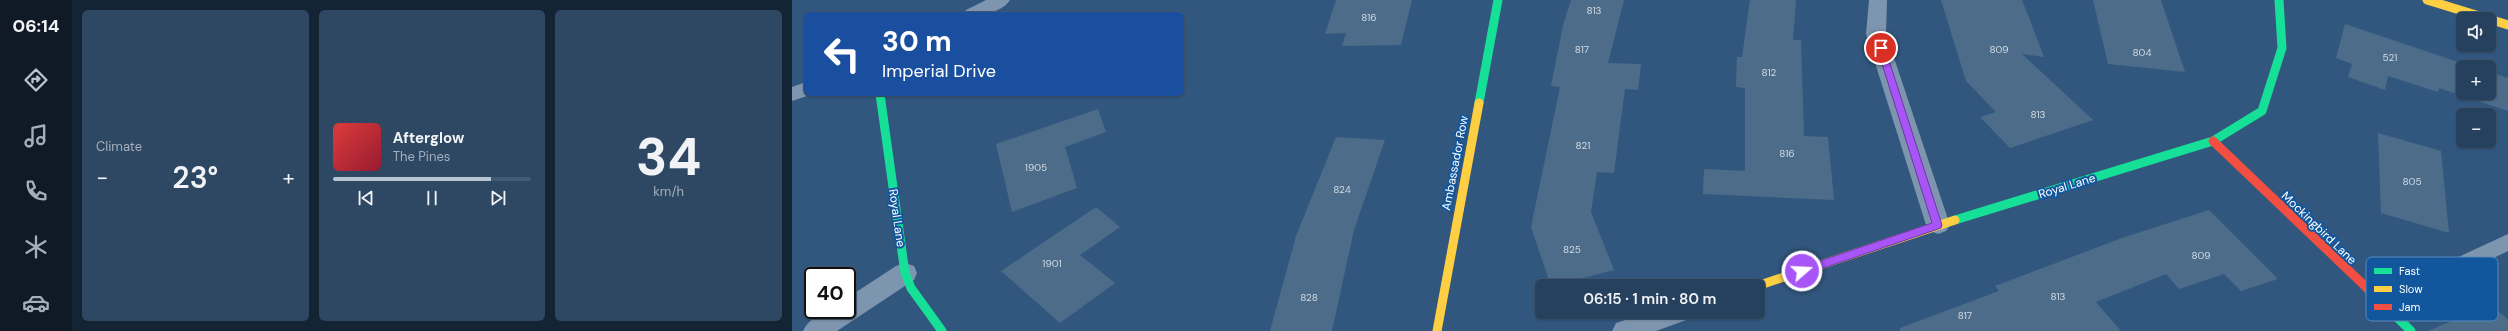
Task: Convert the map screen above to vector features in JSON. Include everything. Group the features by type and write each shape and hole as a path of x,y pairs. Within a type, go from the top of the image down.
{"street":[{"path":"977,12 1001,0"},
{"name":"Ambassador Row","path":"1436,331 1498,0"},
{"path":"1878,0 1876,34 1938,225"},
{"name":"Royal Lane","path":"1765,283 1938,225 2213,141 2262,111 2282,48 2279,0"},
{"path":"2427,0 2466,12"},
{"path":"2496,21 2508,25"},
{"path":"792,94 804,90"},
{"name":"Royal Lane","path":"880,96 905,273 911,288 942,331"},
{"name":"Mockingbird Lane","path":"2213,141 2366,289"},
{"path":"816,331 905,273"},
{"path":"1625,331 1670,320"},
{"name":"Mockingbird Lane","path":"2400,321 2411,331"}],"lane":[{"path":"2477,257 2508,242"}],"building":[{"path":"1336,0 1412,0 1401,45 1342,46 1346,33 1325,34"},
{"path":"1571,0 1624,0 1608,63 1641,64 1638,90 1625,89 1614,173 1597,172 1591,212 1614,270 1579,279 1549,279 1531,227 1560,87 1551,86 1563,25"},
{"path":"1750,0 1796,0 1793,40 1801,40 1804,136 1828,137 1834,200 1703,194 1704,169 1745,171 1745,88 1736,87 1737,57 1742,57"},
{"path":"1941,0 2022,0 2044,57 2022,54 2093,120 2010,148 1980,117 1996,112 1966,81"},
{"path":"2093,0 2161,0 2185,72 2108,64"},
{"path":"2345,24 2456,61 2456,94 2439,88 2438,92 2388,76 2385,90 2348,77 2352,64 2336,58"},
{"path":"2496,74 2508,78 2508,111 2475,100 2496,100"},
{"path":"1098,109 1106,132 1065,147 1077,188 1012,212 996,144"},
{"path":"2378,133 2441,151 2449,233 2381,213"},
{"path":"1336,137 1385,140 1354,230 1332,331 1270,331 1296,236"},
{"path":"1096,207 1120,227 1080,255 1115,283 1060,323 1001,271"},
{"path":"2209,210 2278,279 2241,291 2224,274 2179,289 2166,274 2096,302 2121,331 1900,331 1900,328 1999,291 1995,286 2122,238"},
{"path":"2498,311 2508,319 2508,331 2428,331 2452,321 2498,321"}],"traffic: fast":[{"path":"1479,103 1498,0"},
{"path":"1955,220 2213,141 2262,111 2282,48 2279,0"},
{"path":"880,96 905,273 911,288 942,331"},
{"path":"2401,321 2411,331"}],"traffic: slow":[{"path":"2427,0 2466,12"},
{"path":"2496,21 2508,25"},
{"path":"1437,331 1479,103"},
{"path":"1765,283 1955,220"}],"traffic: jam":[{"path":"2213,141 2366,287"}],"route":[{"path":"1802,271 1938,225 1881,48"}]}
